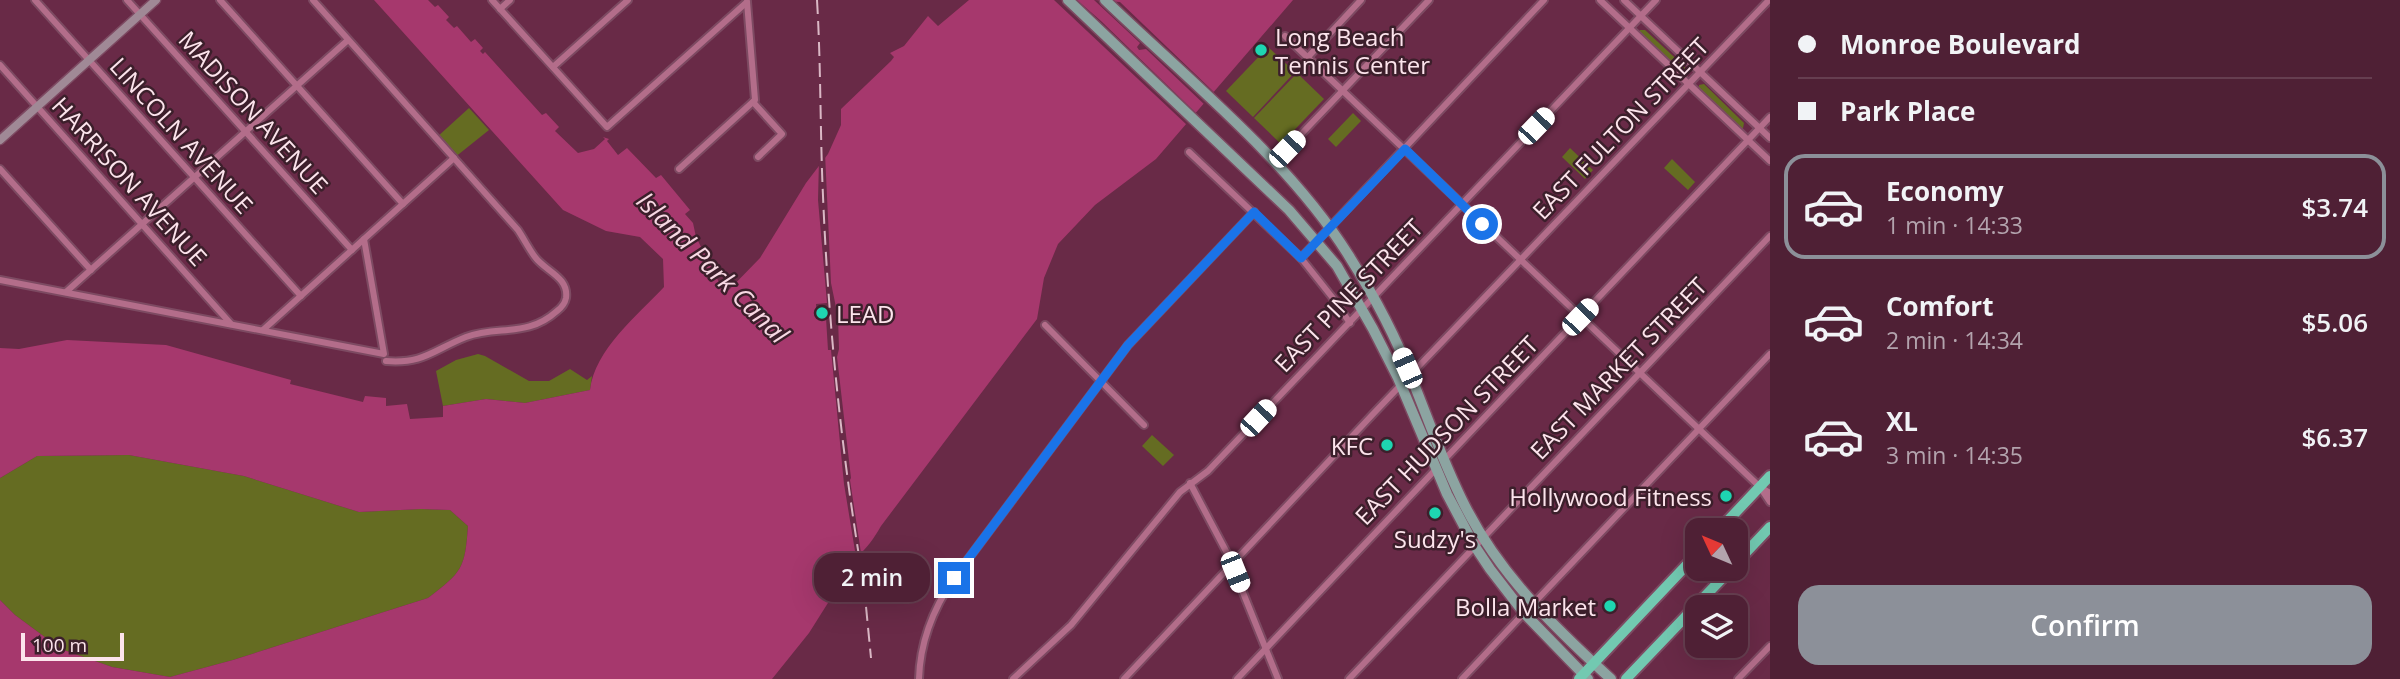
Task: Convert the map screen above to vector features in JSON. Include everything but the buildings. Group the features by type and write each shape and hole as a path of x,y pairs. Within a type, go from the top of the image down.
{"highway":[{"path":"1733,518 1765,490 1770,476"},
{"path":"1748,550 1770,527"},
{"path":"1583,678 1685,567"},
{"path":"1626,679 1720,581"}],"main road":[{"path":"1068,0 1289,210 1337,266 1401,385 1436,469 1474,545 1524,613 1583,678"},
{"path":"1105,0 1219,107 1284,173 1331,228 1373,297 1411,375 1466,508 1483,536 1532,604 1611,679"}],"street":[{"name":"LINCOLN AVENUE","path":"34,0 301,296"},
{"name":"MADISON AVENUE","path":"127,0 352,250"},
{"path":"0,140 156,0"},
{"path":"220,0 403,204"},
{"path":"0,272 4,280 263,330 406,363 468,336 534,327 561,308 566,298 558,275 537,260 518,230 313,0"},
{"path":"492,0 607,127 747,1"},
{"path":"500,9 510,0"},
{"path":"553,68 628,0"},
{"path":"1308,57 1362,0"},
{"path":"1287,149 1429,0"},
{"path":"1301,258 1544,0"},
{"path":"1601,0 1770,161"},
{"path":"1624,0 1770,138"},
{"name":"EAST PINE STREET","path":"1013,679 1072,625 1180,492 1208,471 1656,0"},
{"name":"EAST FULTON STREET","path":"1124,679 1769,0"},
{"path":"679,169 755,100 747,1"},
{"path":"1285,36 1765,490 1770,502"},
{"path":"66,292 348,40"},
{"name":"HARRISON AVENUE","path":"0,65 231,324"},
{"path":"753,102 782,134 758,157"},
{"name":"EAST HUDSON STREET","path":"1237,679 1770,117"},
{"path":"1189,152 1301,258 1350,323"},
{"path":"263,330 454,158"},
{"path":"0,169 91,270"},
{"path":"919,679 923,644 938,603 954,578 1128,345 1254,212"},
{"name":"EAST MARKET STREET","path":"1349,679 1770,236"},
{"path":"365,239 385,358"},
{"path":"1045,325 1144,425"},
{"path":"1532,604 1770,354"},
{"path":"1190,483 1213,524 1279,679"},
{"path":"1462,679 1524,613"},
{"path":"1738,679 1770,646"}],"green space":[{"path":"1640,30 1645,30 1685,67 1684,71 1680,72 1640,35"},
{"path":"1268,47 1295,72 1253,117 1226,91"},
{"path":"1297,73 1324,99 1281,144 1254,118"},
{"path":"1704,84 1744,123 1743,128 1699,90 1699,85"},
{"path":"469,108 489,130 454,158 436,138"},
{"path":"1353,113 1361,121 1336,147 1328,139"},
{"path":"1570,148 1593,170 1585,179 1562,157"},
{"path":"1672,159 1695,182 1688,190 1664,168"},
{"path":"478,354 529,381 549,381 570,369 587,380 592,376 590,390 525,403 486,399 443,406 436,371 456,360"},
{"path":"1152,435 1174,455 1163,466 1142,446"},
{"path":"129,455 244,476 359,512 450,510 468,526 463,561 455,575 428,598 233,660 170,677 112,667 61,649 15,615 0,600 0,478 37,456"}],"shaded area":[{"path":"374,0 428,0 435,7 438,5 449,17 446,20 454,28 457,26 471,42 475,39 483,48 480,51 483,54 485,52 542,115 546,113 559,127 555,131 578,153 594,149 605,139 603,137 609,139 607,141 618,155 627,148 656,178 661,175 690,210 685,214 693,223 696,237 725,294 760,258 806,183 828,154 841,125 841,109 891,61 894,57 890,53 904,46 928,16 938,26 969,0 1293,0 1156,159 1095,205 1058,244 1044,278 1037,319 870,543 856,557 852,569 842,565 838,587 809,633 772,679 0,679 0,600 15,615 61,649 112,667 170,677 233,660 428,598 460,568 468,526 450,510 359,512 244,476 129,455 37,456 0,478 0,348 19,349 67,340 166,345 291,380 290,384 363,402 365,396 386,398 386,406 407,404 410,419 443,417 443,406 486,399 525,403 590,390 594,375 608,347 664,287 663,259 640,237 606,231 563,210"}],"pier":[{"path":"1054,0 1077,0 1198,115 1188,126"},
{"path":"1094,0 1120,2 1216,94 1206,106 1146,49 1139,50 1137,47 1140,43"},
{"path":"825,153 831,283 838,317 837,357 861,553 856,557 844,484 826,318 817,318 816,304 827,303 818,200 819,160"}],"railway":[{"path":"817,0 828,287 846,467 859,556"},
{"path":"864,586 871,658"}],"place":[{"name":"Long Beach Tennis Center","path":"1261,50"},
{"name":"LEAD","path":"822,313"},
{"name":"KFC","path":"1387,445"},
{"name":"Hollywood Fitness","path":"1726,496"},
{"name":"Sudzy's","path":"1435,513"},
{"name":"Bolla Market","path":"1610,606"}],"route":[{"path":"954,578 1114,362 1254,212 1301,258 1405,149 1482,224"}],"water label":[{"name":"Island Park Canal","path":"713,267"}]}
